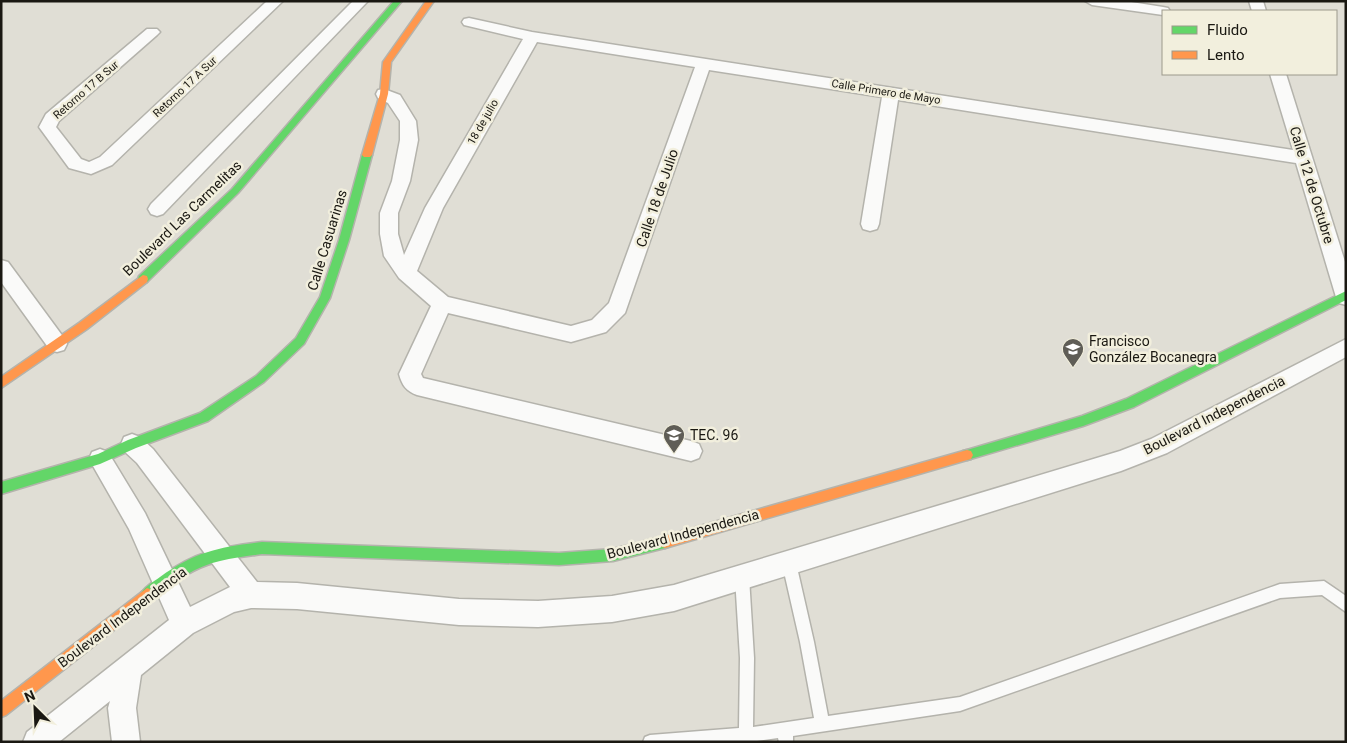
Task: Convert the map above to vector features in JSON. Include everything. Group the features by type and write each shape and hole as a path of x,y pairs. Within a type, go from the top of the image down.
{"main road":[{"name":"Boulevard Las Carmelitas","path":"1,383 136,285 235,191 398,1"},
{"name":"Calle Casuarinas","path":"1,488 100,459 132,444 204,417 260,380 300,341 325,298 344,240 384,94 387,62 430,1"},
{"name":"Boulevard Independencia","path":"1,710 165,581 191,565 218,554 262,548 559,559 613,555 667,542 1083,421 1130,403 1346,296"}],"street":[{"name":"Retorno 17 A Sur","path":"91,168 106,161 276,1"},
{"path":"157,209 361,1"},
{"path":"1092,1 1162,11"},
{"name":"Calle Primero de Mayo","path":"469,22 532,36 1303,158"},
{"name":"Retorno 17 B Sur","path":"91,168 75,164 47,127 52,118 152,32"},
{"name":"18 de julio","path":"406,273 434,208 532,36"},
{"name":"Calle 18 de Julio","path":"442,304 571,334 599,326 618,307 704,64"},
{"name":"Calle 12 de Octubre","path":"1278,75 1346,296"},
{"path":"870,224 891,93"},
{"path":"384,94 394,99 408,120 410,140 401,181 390,213 389,234 394,256 406,273 442,304 410,374 417,386 691,451"},
{"path":"1,267 57,344"},
{"name":"Boulevard Independencia","path":"37,742 184,624 230,600 251,595 297,596 459,612 538,614 612,609 674,598 1121,461 1159,446 1346,347"},
{"path":"132,444 145,456 251,595"},
{"path":"100,459 137,521 184,624"},
{"path":"126,742 122,708 129,668"}],"lane":[{"path":"790,563 822,724"},
{"path":"742,577 747,658 746,735"},
{"path":"650,742 746,735 785,735 822,724 960,704 1280,591 1324,588 1346,605"}],"traffic: fast":[{"path":"143,279 235,191 398,1"},
{"path":"1,488 100,459 132,444 204,417 260,379 300,341 325,298 344,240 367,155"},
{"path":"967,455 1083,421 1130,403 1346,295"},
{"path":"147,595 199,561 219,554 262,548 559,559 613,555 665,542"}],"traffic: slow":[{"path":"367,155 384,94 387,62 430,1"},
{"path":"1,383 83,326 143,279"},
{"path":"665,542 967,455"},
{"path":"1,710 147,595"}],"place":[{"name":"Francisco González Bocanegra","path":"1073,368"},
{"name":"TEC. 96","path":"674,454"}]}
